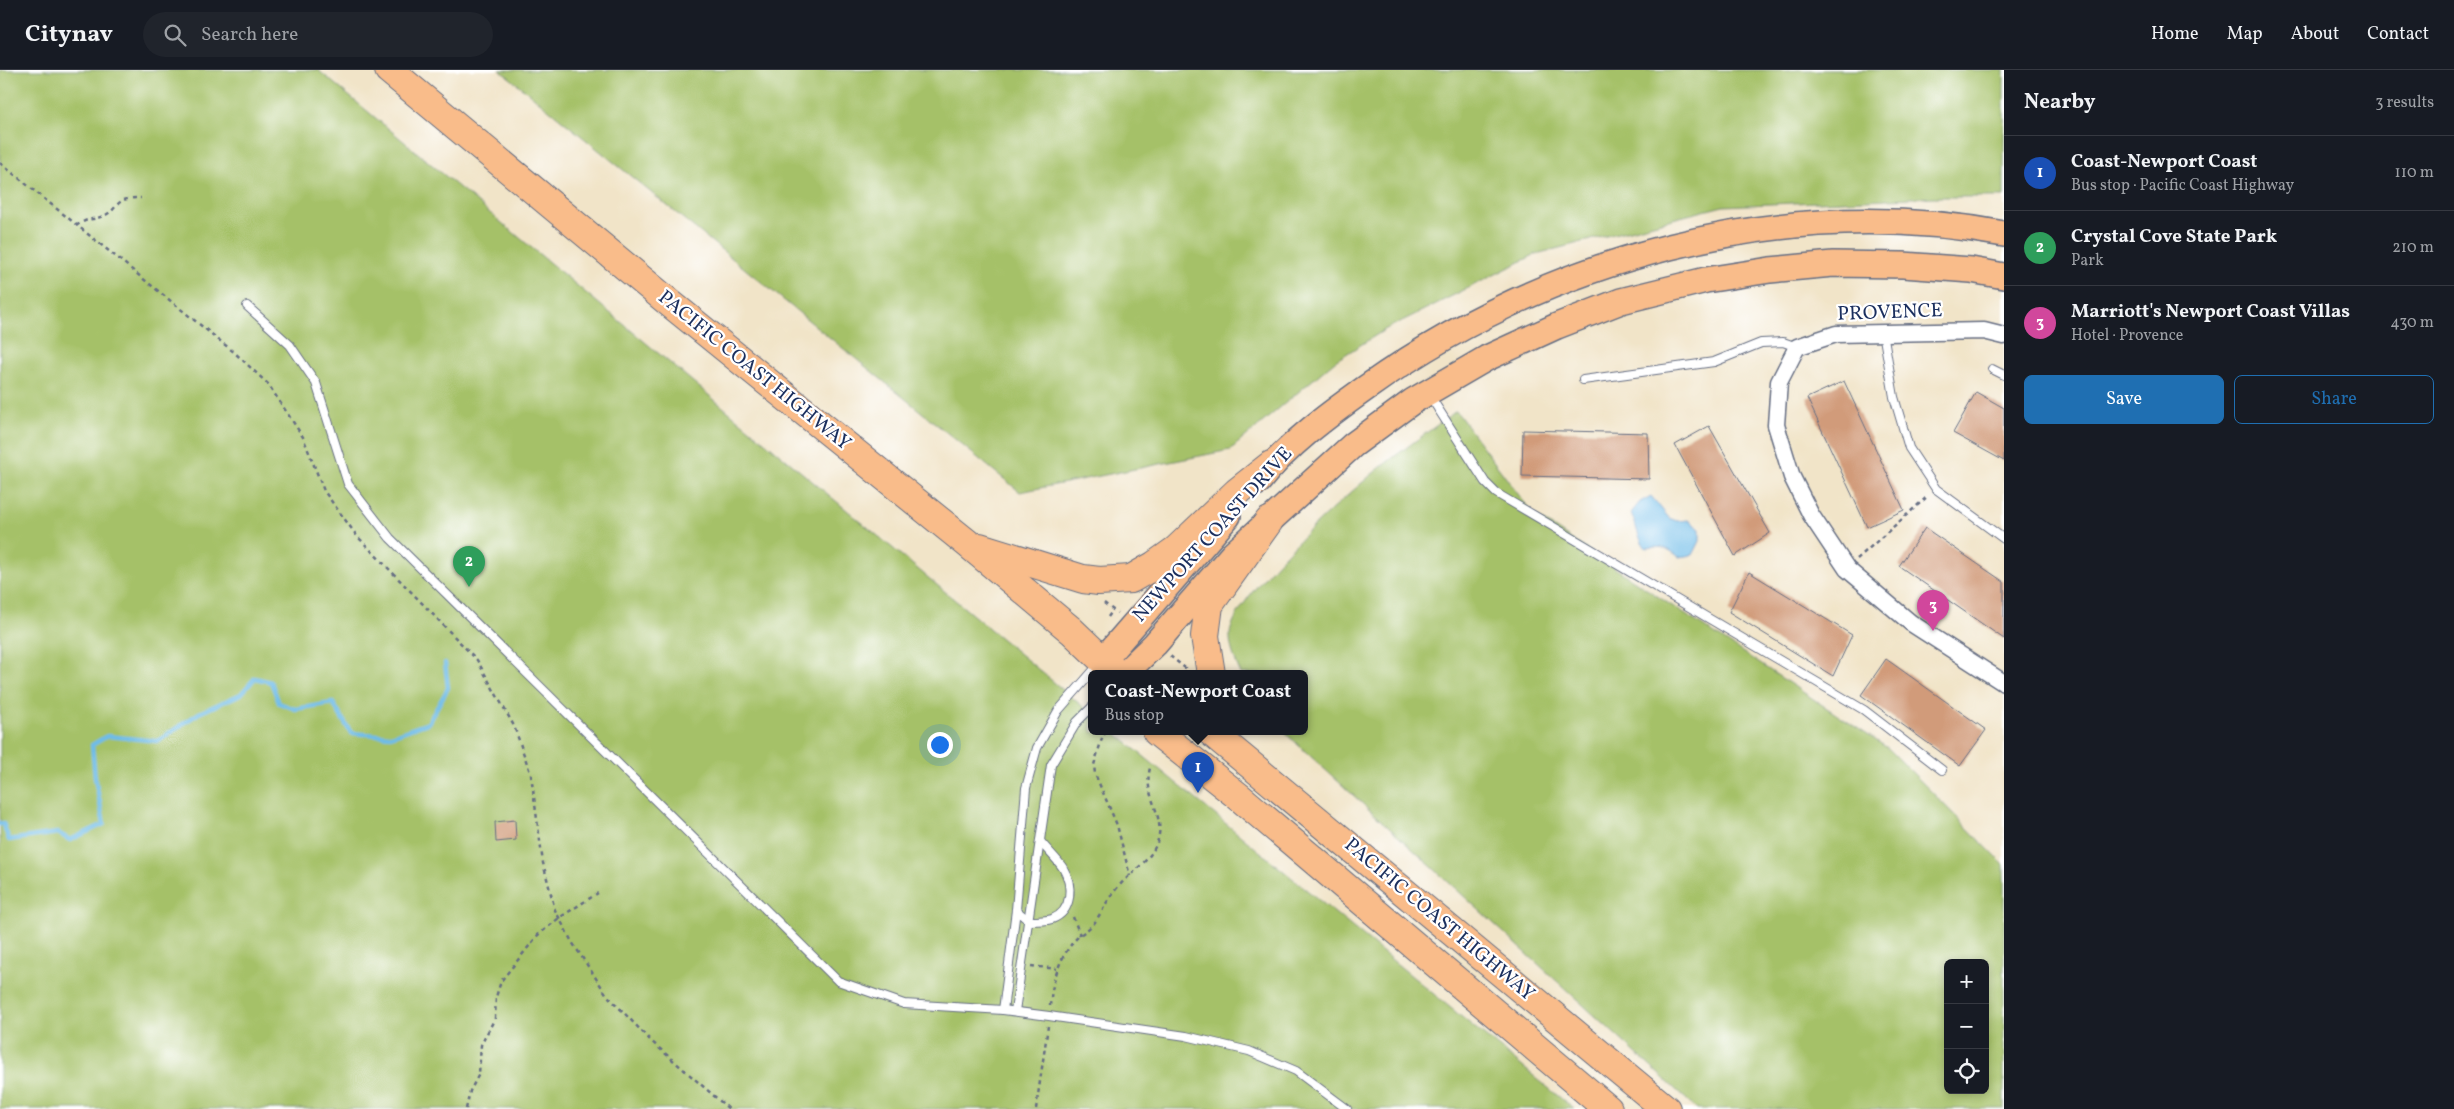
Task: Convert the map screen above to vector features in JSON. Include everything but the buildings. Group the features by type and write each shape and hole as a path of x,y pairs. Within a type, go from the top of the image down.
{"highway":[{"name":"PACIFIC COAST HIGHWAY","path":"389,70 666,300 967,543 1072,631 1114,670"},
{"path":"967,543 1083,579 1099,581 1131,579 1176,550 1237,492 1271,465"},
{"path":"1202,670 1209,605 1269,521"},
{"name":"PACIFIC COAST HIGHWAY","path":"1161,735 1238,796 1608,1109"},
{"name":"PACIFIC COAST HIGHWAY","path":"1215,735 1666,1109"},
{"path":"1239,735 1262,774"}],"main road":[{"name":"NEWPORT COAST DRIVE","path":"1114,670 1271,465 1339,407 1405,360 1454,332 1556,283 1608,264 1666,247 1712,238 1769,229 1830,224 1883,223 2004,234"},
{"name":"NEWPORT COAST DRIVE","path":"1114,670 1155,644 1233,554 1353,445 1428,392 1487,358 1557,326 1621,301 1706,280 1770,270 1833,264 1903,265 1971,270 2004,276"}],"street":[{"name":"PROVENCE","path":"1797,347 1836,334 1984,331 2004,336"},
{"path":"1797,347 1778,382 1776,425 1792,477 1812,516 1847,569 1911,623 2004,683"}],"lane":[{"path":"248,306 290,345 316,383 348,484 390,538 838,982 904,1004 1015,1011 1186,1036 1249,1052 1296,1071 1348,1109"},
{"path":"1883,332 1882,340 1894,397 1909,448 1936,489 2004,540"},
{"path":"1583,380 1714,362 1761,342 1783,342 1797,347"},
{"path":"1992,369 2004,375"},
{"path":"1428,392 1485,482 1496,493 1864,710 1942,770"},
{"path":"1003,1010 1016,910 1026,788 1037,748 1058,711 1088,689"},
{"path":"1015,1011 1051,765 1077,722 1088,711"},
{"path":"1029,922 1052,919 1065,909 1070,896 1069,881 1062,868 1040,841"},
{"path":"1016,910 1029,922"}],"path":[{"path":"0,163 236,353 268,384 303,436 324,491 357,536 477,660 514,726 532,775 542,863 555,910 572,942 607,995 651,1041 729,1109"},
{"path":"76,226 88,218 103,216 122,200 141,198"},
{"path":"1847,569 1936,489"},
{"path":"1102,601 1122,617"},
{"path":"1108,617 1113,610"},
{"path":"1167,653 1188,670"},
{"path":"1103,735 1094,765 1095,774 1117,825 1130,876"},
{"path":"1036,1109 1057,970 1064,956 1080,935 1094,924 1109,898 1141,866 1155,847 1161,831 1159,815 1151,799 1147,778 1151,765"},
{"path":"466,1109 470,1091 479,1074 481,1045 495,1018 496,997 501,982 538,936 559,918 598,893"},
{"path":"1065,909 1072,916 1080,935"},
{"path":"1023,965 1057,970"}],"green space":[{"path":"0,70 318,70 1088,711 1088,735 1118,735 1574,1109 0,1109"},
{"path":"500,70 2004,70 2004,197 1935,197 1723,206 1536,254 1386,329 1335,361 1230,450 1020,492"},
{"path":"1456,411 1533,514 1889,749 2004,865 2004,1109 1697,1109 1287,735 1308,735 1308,670 1239,670 1230,639 1235,618 1247,600 1283,557 1324,516 1380,468"}],"water":[{"path":"1651,496 1669,518 1677,521 1688,520 1700,529 1700,541 1693,555 1679,557 1667,549 1660,547 1646,548 1643,544 1631,513 1640,502"}],"waterway":[{"path":"0,824 3,823 9,840 58,833 70,840 104,824 95,778 92,745 107,736 158,741 199,713 241,694 255,678 271,682 279,703 295,709 333,703 351,733 391,736 428,723 448,688 445,663"}],"place":[{"name":"Crystal Cove State Park","path":"469,587"},
{"name":"Marriott's Newport Coast Villas","path":"1933,631"},
{"name":"Coast-Newport Coast","path":"1198,793"}]}
